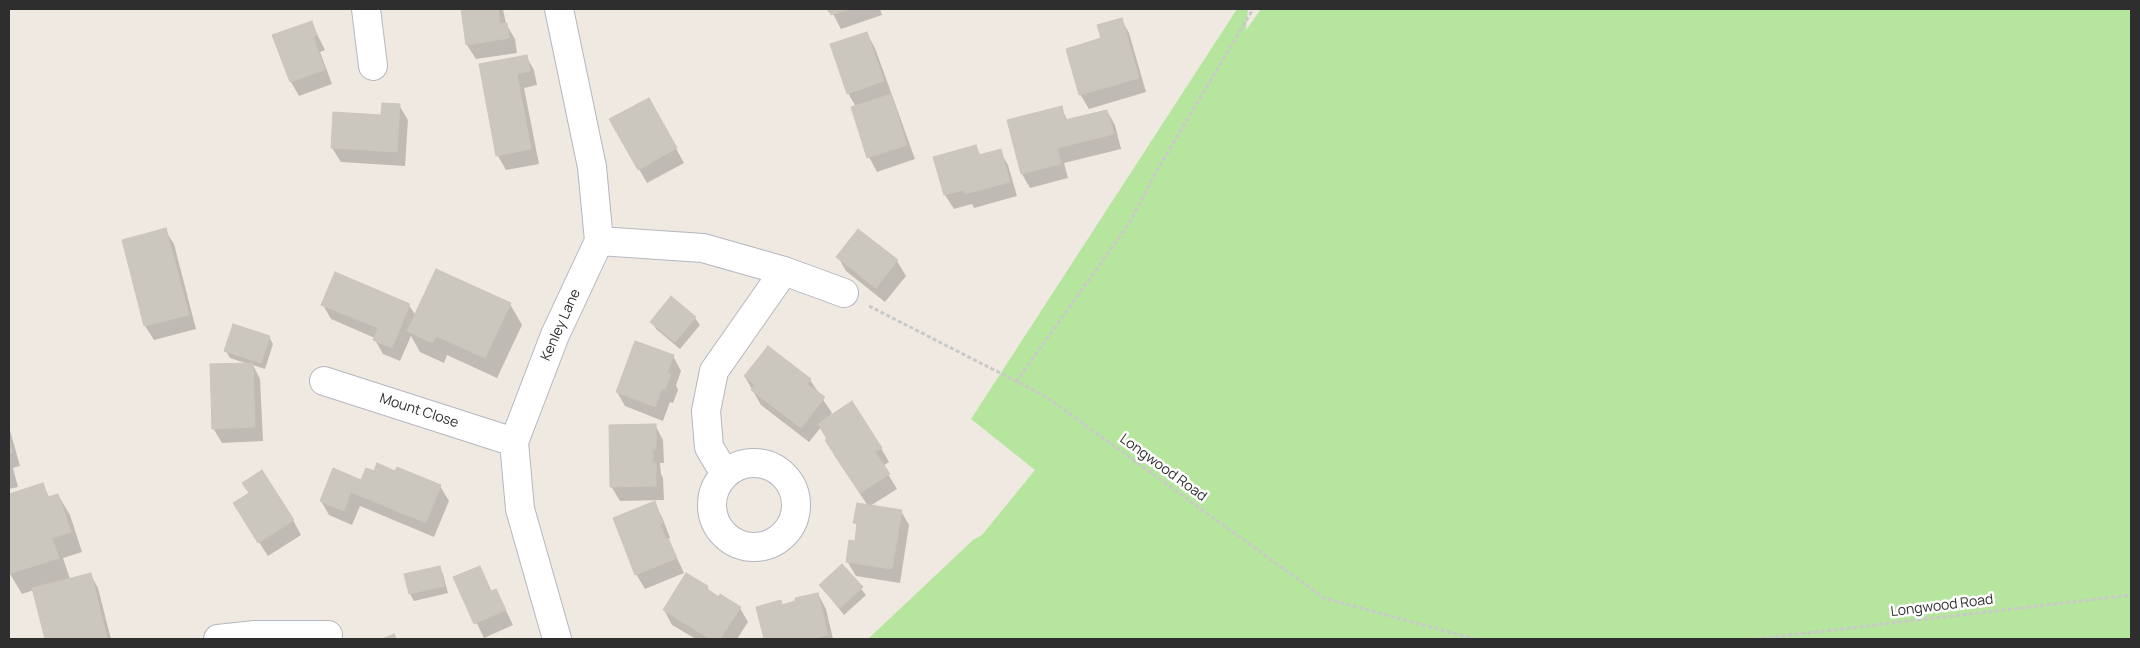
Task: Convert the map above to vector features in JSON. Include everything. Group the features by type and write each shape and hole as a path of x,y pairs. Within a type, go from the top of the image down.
{"street":[{"path":"366,9 373,66"},
{"path":"559,9 592,167 599,241 703,248 784,271 844,293"},
{"name":"Kenley Lane","path":"557,639 520,509 514,442 555,335 599,241"},
{"path":"724,474 709,446 706,412 714,371 784,271"},
{"name":"Mount Close","path":"324,381 514,442"},
{"path":"218,639 255,635 328,635"}],"path":[{"path":"1016,382 1130,222 1156,172 1253,9"},
{"name":"Longwood Road","path":"844,293 1045,396 1324,598 1475,639"},
{"name":"Longwood Road","path":"1756,639 2131,595"}],"green space":[{"path":"1237,9 1248,9 1246,30 1261,9 2131,9 2131,639 868,639 973,540 982,535 1035,470 971,419"}],"building":[{"path":"461,9 498,9 500,24 507,23 509,38 466,45"},
{"path":"829,9 850,9 831,15"},
{"path":"1122,18 1139,78 1079,95 1066,49 1101,38 1097,25"},
{"path":"312,21 317,36 313,37 325,70 290,82 272,35"},
{"path":"867,32 884,81 847,94 830,44"},
{"path":"527,55 530,71 517,74 531,149 496,156 479,64"},
{"path":"891,94 907,145 867,158 851,107"},
{"path":"649,98 677,148 638,170 609,119"},
{"path":"382,103 400,104 397,152 331,148 333,112 381,115"},
{"path":"1062,106 1065,120 1107,110 1114,134 1057,148 1061,164 1021,174 1007,120"},
{"path":"976,145 979,155 1001,149 1010,182 965,194 964,190 944,195 933,157"},
{"path":"166,228 189,315 144,326 122,240"},
{"path":"858,229 898,260 876,288 836,257"},
{"path":"436,269 511,303 485,358 436,336 432,343 407,331"},
{"path":"335,272 410,304 392,348 373,340 378,328 321,305"},
{"path":"671,296 696,317 675,342 650,322"},
{"path":"233,324 270,336 261,363 224,351"},
{"path":"635,341 674,355 667,373 671,374 665,389 662,388 655,407 616,392"},
{"path":"768,346 811,379 807,384 825,397 801,428 751,390 755,385 744,376"},
{"path":"253,363 255,427 212,429 210,364"},
{"path":"852,401 882,448 875,452 890,474 860,493 825,440 827,439 818,424"},
{"path":"656,424 656,449 653,449 653,463 656,463 656,486 610,487 609,425"},
{"path":"9,439 12,452 9,453"},
{"path":"377,463 395,471 397,467 441,485 426,523 351,492 344,511 320,501 333,468 361,480 366,468 374,471"},
{"path":"262,470 294,520 258,543 233,503 249,493 242,483"},
{"path":"43,483 48,497 58,494 71,532 52,538 59,558 9,574 9,494"},
{"path":"655,501 663,523 660,524 677,558 635,575 613,518"},
{"path":"857,503 902,510 892,569 846,562 849,540 855,541 857,523 853,523"},
{"path":"842,564 863,587 840,608 819,585"},
{"path":"440,566 445,586 409,594 404,574"},
{"path":"480,566 491,591 496,589 506,610 474,624 453,577"},
{"path":"91,573 107,638 45,639 32,588"},
{"path":"686,573 708,586 707,589 719,597 720,594 741,607 720,639 710,639 663,610"},
{"path":"818,593 828,635 812,639 764,639 756,607 781,600 782,605 795,601 795,598"},
{"path":"394,634 396,639 382,639"}]}
